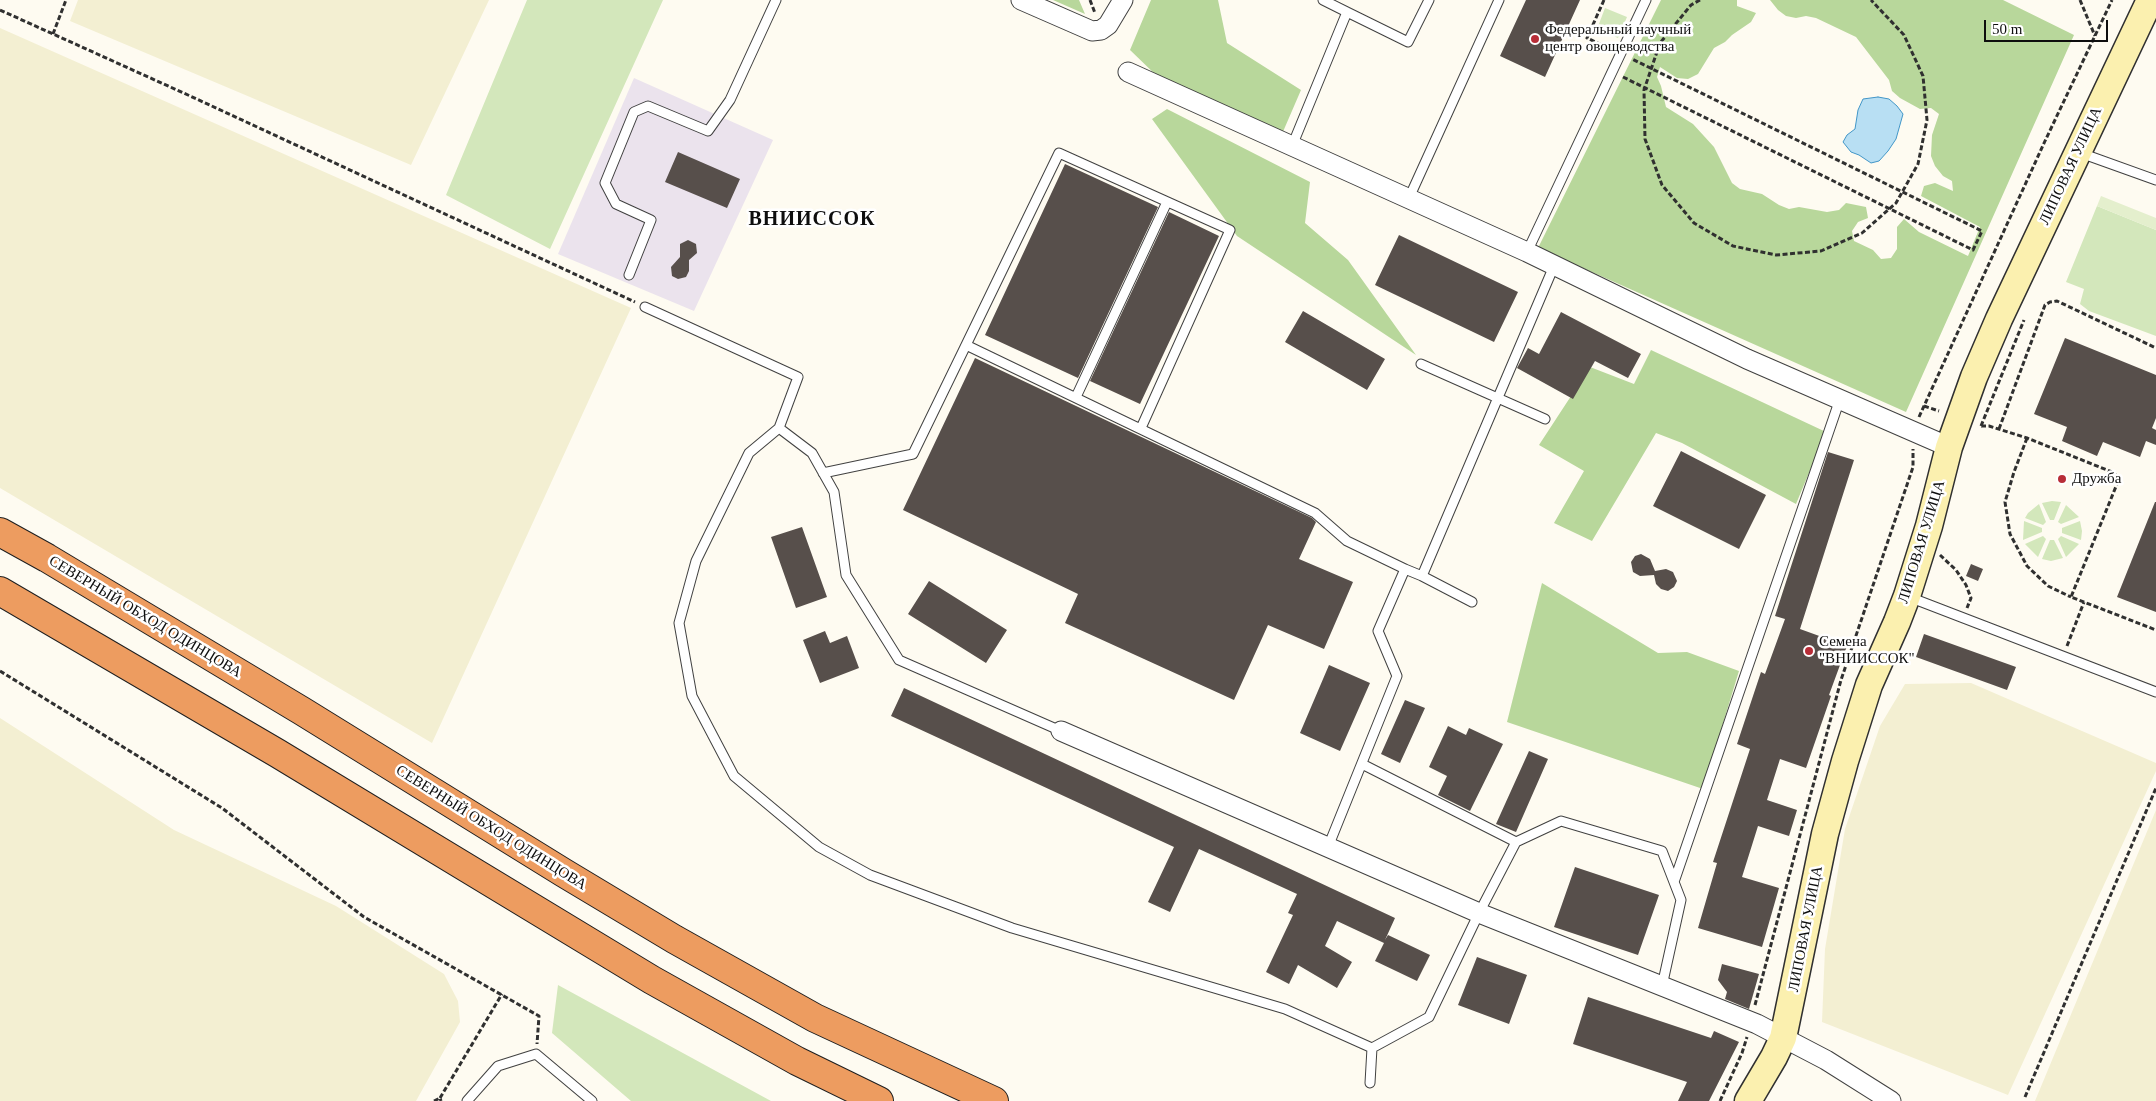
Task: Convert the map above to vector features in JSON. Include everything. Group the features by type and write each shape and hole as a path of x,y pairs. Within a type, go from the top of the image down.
{"highway":[{"name":"СЕВЕРНЫЙ ОБХОД ОДИНЦОВА","path":"0,532 48,558 302,711 674,939 815,1018 994,1101"},
{"path":"0,591 277,753 652,980 797,1061 879,1101"}],"street":[{"path":"1021,0 1092,31 1101,30 1108,25 1123,0"},
{"name":"ЛИПОВАЯ УЛИЦА","path":"1748,1101 1783,1038 1825,834 1869,685 1907,596 1929,526 1949,447 1974,378 1999,319 2150,0"},
{"path":"1128,72 1526,252 1747,359 1949,447"},
{"path":"1061,731 1479,913 1751,1021 1826,1060 1891,1101"}],"lane":[{"path":"630,275 651,220 616,204 605,183 634,112 648,106 708,131 730,100 776,0"},
{"path":"1323,0 1408,42 1429,0"},
{"path":"1409,198 1499,0"},
{"path":"1526,252 1646,0"},
{"path":"1292,146 1347,12"},
{"path":"2078,150 2089,156 2156,180"},
{"path":"823,473 913,454 1059,153 1230,230 1141,428"},
{"path":"1076,397 1168,202"},
{"path":"1422,576 1554,266"},
{"path":"645,307 798,377 779,428 749,453 696,561 680,623 692,696 734,776 819,847 870,875 1012,928 1285,1009 1372,1048"},
{"path":"966,344 1315,513 1347,541 1472,602"},
{"path":"1421,364 1545,419"},
{"path":"1674,882 1840,399"},
{"path":"779,428 812,453 834,492 846,575 899,660 1061,731"},
{"path":"1328,847 1397,676 1378,631 1405,569"},
{"path":"1907,596 2156,692"},
{"path":"1362,764 1516,842"},
{"path":"1372,1048 1429,1017 1479,913 1516,842 1561,821 1662,851 1681,900 1662,986"},
{"path":"1370,1083 1372,1048"},
{"path":"467,1101 498,1066 536,1054 592,1101"}],"path":[{"path":"53,34 66,0"},
{"path":"1604,0 1587,38 1652,68 1982,231 1973,250 1613,72"},
{"path":"1700,0 1691,5 1660,44 1645,88 1645,139 1662,185 1694,223 1733,246 1776,255 1821,251 1862,233 1896,203 1918,164 1928,120 1923,76 1904,35 1871,0"},
{"path":"2080,0 2095,36"},
{"path":"1720,1101 1742,1053 1841,680 1913,468 1912,431 2112,0"},
{"path":"0,10 645,307"},
{"path":"1999,429 2045,305 2050,302 2057,301 2156,348"},
{"path":"1924,406 1939,411"},
{"path":"1975,424 2027,438 2112,472 2117,476 2117,484 2071,597"},
{"path":"2027,438 2005,502 2010,534 2027,566 2048,586 2071,597 2156,630"},
{"path":"1938,553 1956,570 1966,585 1970,598 1963,618"},
{"path":"2063,656 2084,602"},
{"path":"0,671 222,808 364,917 539,1016 536,1054"},
{"path":"2025,1097 2156,788"},
{"path":"434,1101 440,1100 502,994"}],"shaded area":[{"path":"78,0 489,0 411,165 70,21"},
{"path":"0,28 631,308 432,743 0,488"},
{"path":"634,78 773,140 694,311 558,254"},
{"path":"1971,683 2156,763 2156,771 2008,1095 1822,1022 1825,949 1845,829 1880,726 1905,684"},
{"path":"0,718 174,830 336,906 444,974 458,1001 460,1022 416,1101 0,1101"},
{"path":"2156,810 2156,1101 2035,1101"}],"green space":[{"path":"527,0 663,0 550,249 446,195"},
{"path":"1053,0 1079,0 1085,14"},
{"path":"1151,0 1218,0 1227,43 1301,90 1282,134 1159,78 1130,50"},
{"path":"1661,0 1737,0 1737,6 1756,13 1751,22 1714,48 1698,74 1688,79 1677,78 1660,67 1657,77 1666,107 1693,124 1714,147 1732,183 1740,189 1762,194 1789,209 1799,207 1827,212 1839,210 1846,203 1866,207 1868,218 1858,222 1852,231 1854,241 1873,250 1881,259 1891,258 1897,249 1897,227 1904,219 1919,232 1968,256 1980,227 1921,196 1924,186 1935,183 1953,191 1952,181 1943,176 1935,166 1931,156 1932,135 1939,114 1931,108 1920,109 1900,98 1892,91 1889,80 1856,37 1816,18 1786,16 1770,0 2003,0 2074,35 1906,412 1538,248"},
{"path":"1605,8 1627,17 1618,38 1597,29"},
{"path":"1167,109 1310,182 1305,223 1348,260 1416,355 1237,236 1152,119"},
{"path":"2101,196 2156,218 2156,230 2097,206"},
{"path":"2097,206 2156,230 2156,336 2089,311 2080,304 2084,289 2066,282"},
{"path":"1651,350 1826,432 1796,504 1682,443 1656,433 1592,541 1554,523 1584,471 1539,445 1590,367 1634,384"},
{"path":"2061,502 2054,520 2050,520 2042,503"},
{"path":"2039,504 2046,522 2043,525 2025,518"},
{"path":"2066,505 2079,517 2061,524 2058,522"},
{"path":"2024,521 2042,528 2042,532 2023,540"},
{"path":"2080,521 2081,540 2062,533 2062,528"},
{"path":"2043,536 2046,539 2038,557 2025,544"},
{"path":"2061,536 2079,544 2066,557 2058,539"},
{"path":"2050,540 2054,540 2063,558 2051,561 2042,559"},
{"path":"1542,583 1658,653 1687,652 1739,671 1703,789 1507,722"},
{"path":"558,985 771,1101 631,1101 552,1033"}],"water":[{"path":"1878,97 1889,99 1903,114 1896,139 1879,161 1871,163 1851,152 1843,142 1847,135 1855,129 1858,110 1863,99"}],"building":[{"name":"Федеральный научный центр овощеводства","path":"1526,0 1580,0 1545,77 1500,56"},
{"path":"678,152 740,179 727,208 665,182"},
{"path":"1065,164 1158,207 1078,378 985,335"},
{"path":"1169,212 1219,236 1140,404 1090,381"},
{"path":"1399,235 1518,292 1494,342 1375,285"},
{"path":"688,240 696,244 697,253 689,260 689,271 686,277 678,279 672,276 671,267 680,257 680,244"},
{"path":"1303,311 1385,359 1367,390 1285,342"},
{"path":"1561,312 1641,354 1628,378 1595,361 1573,399 1517,368 1528,348 1539,354"},
{"path":"2065,338 2156,375 2156,418 2152,428 2156,430 2156,445 2146,441 2140,457 2103,442 2097,456 2062,441 2067,427 2034,414"},
{"path":"975,358 1312,518 1316,522 1299,559 1353,582 1324,649 1268,625 1234,700 1065,623 1078,594 903,510"},
{"path":"1681,451 1766,495 1739,549 1653,506"},
{"path":"1828,452 1854,460 1800,629 1847,646 1806,768 1780,759 1767,800 1797,810 1789,836 1758,826 1742,877 1779,888 1762,947 1698,928 1717,863 1713,862 1750,749 1737,744 1761,672 1765,674 1785,619 1775,616"},
{"path":"2156,502 2156,612 2117,597"},
{"path":"802,527 827,597 796,608 771,537"},
{"path":"1641,554 1650,559 1655,571 1666,569 1673,572 1677,581 1674,587 1668,591 1661,589 1656,584 1654,575 1640,576 1633,572 1631,562 1635,556"},
{"path":"1971,564 1983,569 1978,581 1966,576"},
{"path":"929,581 1007,630 986,663 908,614"},
{"path":"825,631 830,643 847,636 859,668 820,683 803,640"},
{"path":"1924,634 2016,667 2007,690 1916,657"},
{"path":"1329,665 1370,683 1340,751 1300,733"},
{"path":"904,688 1395,918 1385,940 1388,935 1430,955 1417,981 1375,961 1384,943 1337,921 1325,946 1352,962 1337,988 1298,965 1289,984 1266,972 1293,915 1288,913 1297,894 1199,849 1170,912 1148,902 1174,847 891,716"},
{"path":"1405,700 1425,708 1400,763 1381,754"},
{"path":"1448,726 1466,735 1469,728 1503,744 1470,811 1438,795 1447,776 1429,767"},
{"path":"1529,751 1548,759 1516,832 1496,824"},
{"path":"1575,867 1659,895 1638,955 1554,927"},
{"path":"1477,957 1527,975 1509,1024 1458,1005"},
{"path":"1722,964 1759,974 1749,1009 1725,999 1727,992 1718,980"},
{"path":"1588,997 1711,1038 1714,1031 1739,1042 1709,1101 1678,1101 1687,1082 1573,1044"}],"place":[{"name":"Федеральный научный центр овощеводства","path":"1535,39"},
{"name":"Дружба","path":"2062,479"},
{"name":"Семена \"ВНИИССОК\"","path":"1809,651"}],"district":[{"name":"ВНИИССОК","path":"812,220"}]}
